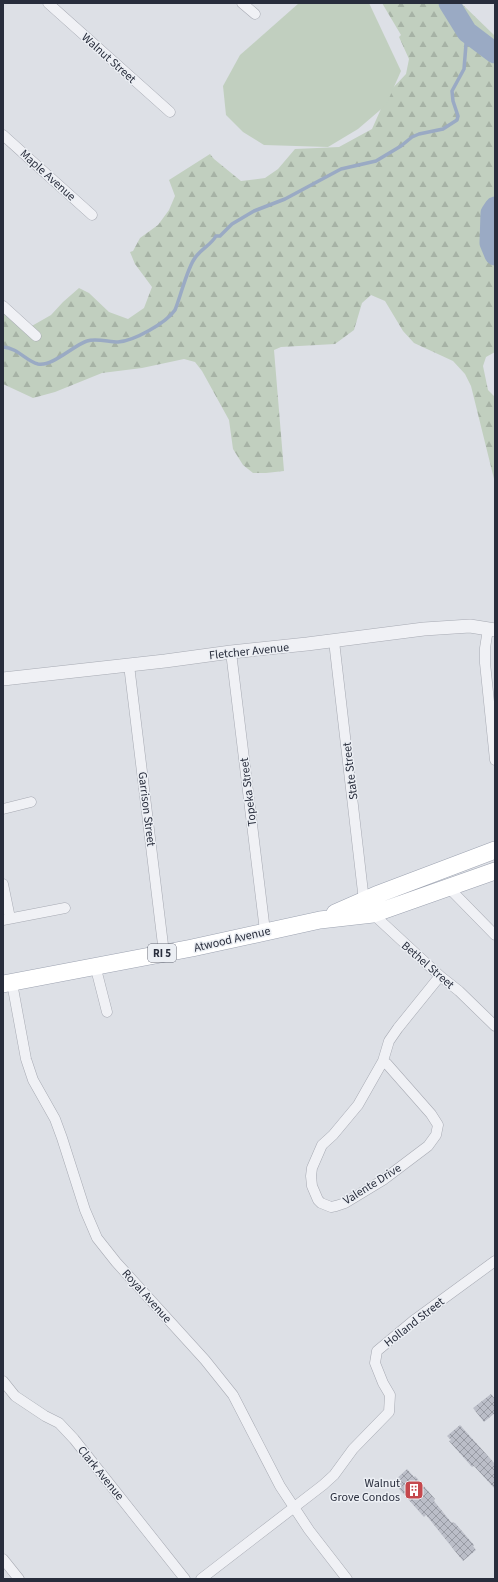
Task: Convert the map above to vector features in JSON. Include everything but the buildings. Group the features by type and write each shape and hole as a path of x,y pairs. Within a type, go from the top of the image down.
{"main road":[{"name":"Atwood Avenue","path":"368,907 384,892 495,850"},
{"name":"Atwood Avenue","path":"7,983 164,953 320,920 449,888 495,871"}],"street":[{"name":"Walnut Street","path":"48,3 170,112"},
{"path":"242,3 255,14"},
{"name":"Maple Avenue","path":"3,135 92,215"},
{"path":"3,306 36,336"},
{"name":"Fletcher Avenue","path":"3,679 334,641 424,629 470,626 491,630"},
{"path":"491,630 485,648 485,663 495,760"},
{"name":"State Street","path":"334,641 368,907"},
{"name":"Topeka Street","path":"231,652 265,931"},
{"name":"Garrison Street","path":"129,665 164,953"},
{"path":"3,809 31,802"},
{"path":"3,884 7,919 65,908"},
{"path":"449,888 495,935"},
{"name":"Bethel Street","path":"368,907 495,1026"},
{"path":"95,965 106,1012"},
{"name":"Valente Drive","path":"382,1062 387,1064 431,1114 438,1125 436,1135 428,1146 389,1175 345,1203 331,1207 321,1203 318,1200 312,1186 312,1168 322,1145 333,1135 358,1105 382,1062 389,1041 440,976"},
{"name":"Royal Avenue","path":"7,983 26,1059 33,1080 55,1120 85,1210 97,1238 116,1262 205,1360 233,1394 280,1486 309,1530 347,1579"},
{"name":"Holland Street","path":"201,1579 334,1475 354,1449 389,1412 390,1395 383,1383 375,1363 377,1351 413,1321 495,1261"},
{"name":"Clark Avenue","path":"3,1381 15,1396 45,1416 59,1423 74,1439 185,1579"},
{"path":"3,1558 19,1579"}],"green space":[{"path":"299,3 369,3 401,71 386,105 358,129 328,147 264,145 243,132 226,115 223,86 240,55"},
{"path":"382,3 461,3 495,36 495,352 486,357 483,366 488,390 495,397 495,483 471,386 465,374 453,361 414,343 403,331 385,301 371,295 362,303 354,330 335,344 281,347 274,350 284,471 253,473 243,465 233,449 229,420 202,371 195,362 184,359 142,368 102,373 55,392 33,398 3,384 3,305 30,327 51,315 79,288 89,293 109,312 128,319 144,308 152,287 135,264 130,252 133,251 140,238 158,225 169,210 175,196 169,180 210,154 241,181 265,178 278,169 295,149 339,147 372,129 388,93 406,74 409,59 399,37 401,35"}],"waterway":[{"path":"449,3 467,32 495,53"},
{"path":"3,347 18,352 38,364 44,364 56,359 87,341 125,341 141,335 157,326 175,310 192,262 216,236 220,236 232,224 254,211 285,199 341,169 376,161 401,146 412,137 443,129 457,120 458,116 453,101 452,91 464,69 467,32"},
{"path":"495,207 491,213 490,243 495,255"}],"place":[{"name":"Walnut Grove Condos","path":"414,1490"}]}
